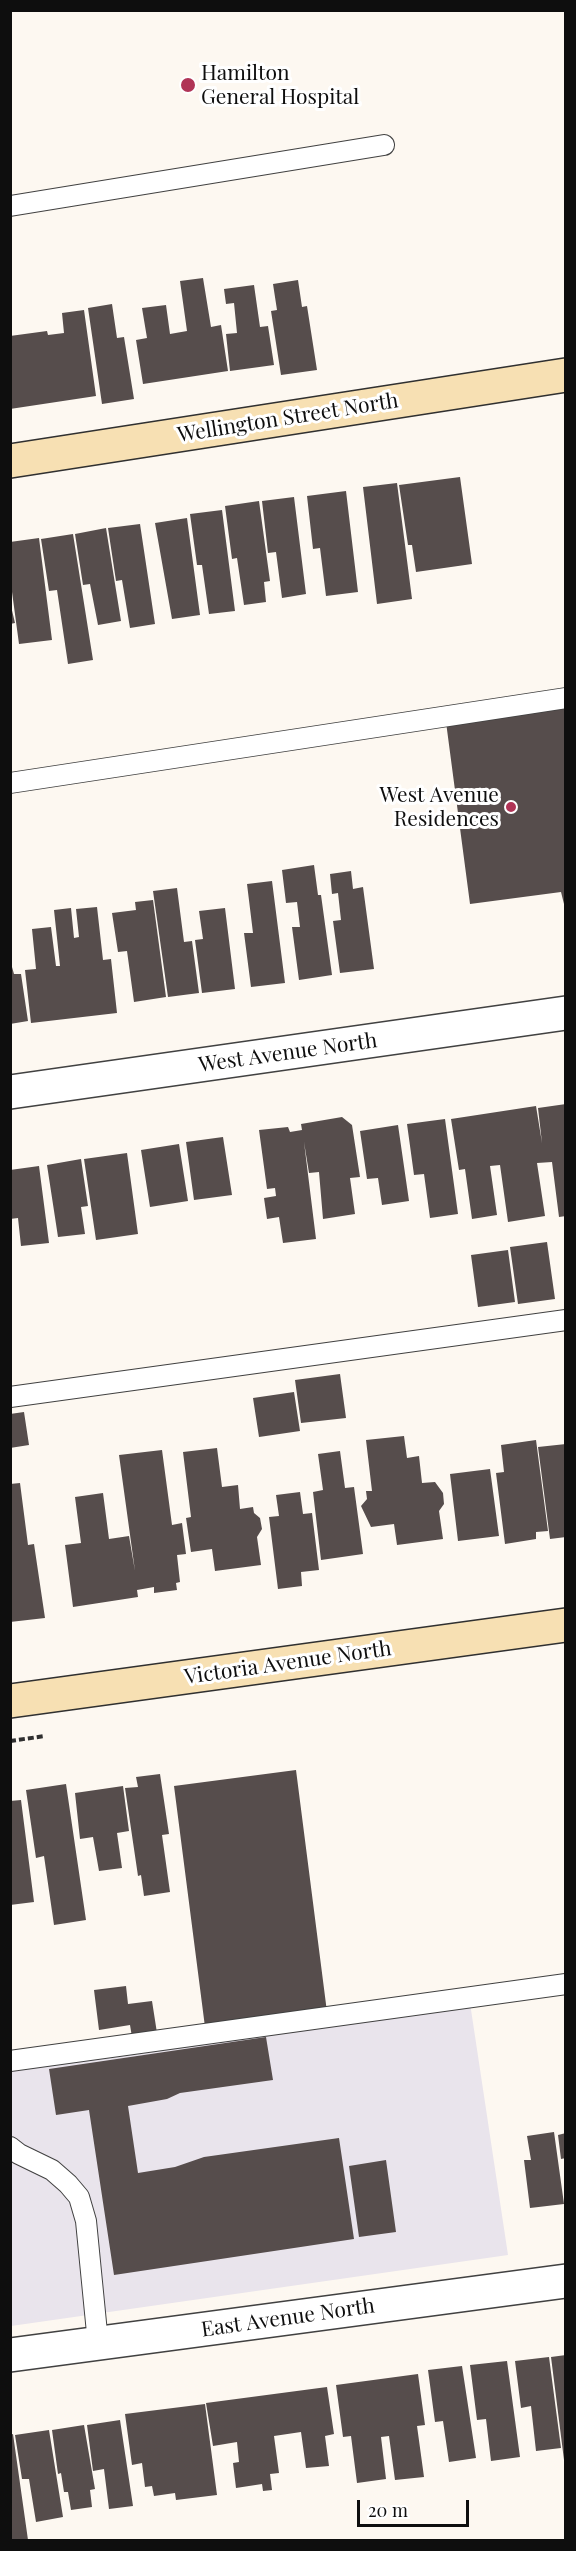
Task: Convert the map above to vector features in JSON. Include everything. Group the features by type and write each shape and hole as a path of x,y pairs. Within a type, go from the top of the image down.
{"main road":[{"name":"Wellington Street North","path":"10,461 566,375"},
{"name":"Victoria Avenue North","path":"10,1701 566,1625"}],"street":[{"name":"West Avenue North","path":"10,1092 566,1013"},
{"name":"East Avenue North","path":"10,2355 566,2281"}],"lane":[{"path":"10,206 384,144"},
{"path":"10,783 566,698"},
{"path":"10,1397 566,1320"},
{"path":"10,2061 566,1984"},
{"path":"10,2147 19,2154 52,2170 79,2197 86,2221 98,2343"}],"shaded area":[{"path":"470,2003 508,2255 11,2326 11,2065 205,2032 333,2027"}],"building":[{"path":"203,278 211,327 221,325 228,371 143,384 136,340 147,338 142,308 166,305 170,334 187,331 180,281"},
{"path":"298,280 302,307 307,306 317,370 281,375 271,311 277,310 273,284"},
{"path":"254,285 260,327 268,326 274,365 230,371 226,334 237,333 234,303 226,304 224,289"},
{"path":"112,304 117,338 124,337 134,399 102,404 88,308"},
{"path":"84,310 96,396 10,409 10,336 47,331 48,335 64,333 62,313"},
{"path":"460,477 472,564 416,572 412,545 408,545 399,485"},
{"path":"397,483 412,599 377,604 363,487"},
{"path":"346,491 358,592 326,596 320,548 313,549 307,496"},
{"path":"294,497 306,594 282,598 276,552 268,553 262,501"},
{"path":"259,501 270,581 264,582 266,602 244,605 237,558 232,559 225,506"},
{"path":"222,510 235,611 209,614 202,565 197,565 190,514"},
{"path":"187,518 200,615 172,619 155,523"},
{"path":"140,524 155,624 130,628 122,580 116,581 108,528"},
{"path":"106,528 121,621 98,625 90,584 83,585 75,534"},
{"path":"73,534 93,660 68,664 57,590 49,591 41,539"},
{"path":"39,538 52,640 19,644 10,577 10,542"},
{"path":"10,602 15,623 10,624"},
{"name":"West Avenue Residences","path":"566,707 566,912 561,892 470,904 446,722"},
{"path":"314,865 318,895 321,895 332,975 299,980 292,927 300,927 297,902 286,903 282,870"},
{"path":"351,871 353,889 363,887 374,969 340,973 333,921 341,920 338,893 332,894 330,874"},
{"path":"272,881 285,983 251,987 244,933 253,933 247,884"},
{"path":"177,888 184,942 192,941 199,993 168,997 153,891"},
{"path":"153,900 166,997 134,1002 127,951 118,952 112,913 136,910 135,902"},
{"path":"97,907 103,960 111,959 117,1013 31,1023 25,970 36,969 32,929 51,927 56,966 60,966 54,910 71,908 74,938 79,937 76,909"},
{"path":"225,908 235,989 202,993 195,940 203,939 199,911"},
{"path":"10,960 14,974 21,974 28,1021 10,1024"},
{"path":"566,1104 566,1216 559,1217 552,1162 537,1163 545,1216 508,1222 500,1165 490,1166 497,1215 472,1219 465,1169 459,1170 451,1119 536,1106 542,1143 538,1108"},
{"path":"342,1117 352,1125 360,1177 350,1178 355,1214 323,1219 319,1172 309,1173 304,1142 316,1239 283,1243 279,1217 267,1219 264,1198 276,1196 275,1188 267,1189 259,1130 288,1127 290,1132 302,1130 301,1124"},
{"path":"445,1119 458,1214 430,1218 424,1174 414,1175 407,1124"},
{"path":"398,1125 409,1201 382,1205 378,1178 367,1179 360,1131"},
{"path":"223,1137 232,1195 194,1200 186,1142"},
{"path":"179,1144 188,1201 150,1207 141,1150"},
{"path":"127,1153 138,1234 96,1240 84,1159"},
{"path":"81,1159 88,1206 81,1207 85,1234 58,1237 47,1165"},
{"path":"39,1166 49,1243 21,1246 18,1218 10,1219 10,1170"},
{"path":"547,1242 555,1299 518,1304 510,1247"},
{"path":"508,1250 515,1302 478,1307 471,1255"},
{"path":"340,1374 346,1418 301,1423 295,1380"},
{"path":"294,1392 300,1431 259,1437 253,1398"},
{"path":"24,1412 29,1445 10,1448 10,1414"},
{"path":"404,1436 407,1458 419,1456 422,1483 435,1482 443,1493 444,1504 439,1511 443,1539 397,1545 394,1524 371,1527 361,1506 367,1499 366,1491 372,1491 366,1440"},
{"path":"536,1440 548,1531 536,1532 536,1539 505,1544 496,1473 504,1472 501,1445"},
{"path":"566,1444 566,1537 550,1539 538,1447"},
{"path":"217,1448 222,1487 238,1485 240,1509 253,1507 254,1513 260,1518 262,1529 257,1537 261,1565 215,1571 212,1549 191,1552 186,1518 191,1517 183,1452"},
{"path":"162,1450 172,1525 182,1523 186,1554 177,1555 180,1582 176,1583 177,1590 154,1593 154,1587 137,1590 138,1597 73,1607 65,1545 81,1543 75,1497 103,1493 109,1539 129,1536 135,1571 119,1455"},
{"path":"340,1451 345,1488 354,1487 363,1554 321,1560 313,1492 323,1490 318,1454"},
{"path":"490,1469 499,1536 458,1541 450,1474"},
{"path":"20,1483 28,1545 34,1544 45,1618 10,1622 10,1484"},
{"path":"300,1492 303,1514 312,1513 319,1570 301,1572 302,1586 278,1589 269,1517 279,1516 276,1495"},
{"path":"296,1770 327,2012 205,2027 174,1786"},
{"path":"160,1774 169,1834 162,1835 170,1892 144,1896 141,1875 138,1876 125,1788 138,1787 136,1777"},
{"path":"66,1784 86,1920 54,1925 44,1856 36,1858 26,1790"},
{"path":"123,1786 129,1831 117,1833 122,1868 99,1871 93,1837 80,1839 75,1793"},
{"path":"21,1800 34,1902 10,1905 10,1801"},
{"path":"126,1986 128,2004 152,2001 157,2033 132,2037 130,2025 99,2030 94,1990"},
{"path":"266,2037 273,2080 180,2093 167,2099 128,2106 138,2173 175,2167 204,2157 339,2138 354,2239 114,2275 89,2110 56,2115 49,2069"},
{"path":"554,2132 564,2204 530,2208 524,2160 531,2160 527,2136"},
{"path":"566,2133 566,2158 561,2159 558,2135"},
{"path":"386,2160 396,2232 359,2237 349,2166"},
{"path":"566,2355 566,2460 564,2460 551,2357"},
{"path":"549,2357 561,2448 536,2451 531,2406 521,2408 515,2361"},
{"path":"507,2361 520,2457 491,2461 486,2419 477,2420 470,2365"},
{"path":"462,2366 476,2458 449,2462 443,2421 435,2422 428,2370"},
{"path":"418,2374 425,2425 417,2426 424,2477 395,2480 389,2436 381,2437 386,2479 357,2483 351,2436 343,2437 336,2385"},
{"path":"327,2387 334,2434 325,2436 329,2466 306,2468 301,2432 274,2436 279,2473 270,2474 272,2490 263,2491 262,2484 236,2488 233,2463 239,2462 237,2442 213,2446 206,2403"},
{"path":"205,2404 217,2495 176,2500 175,2493 154,2496 152,2486 145,2487 142,2463 132,2465 125,2414"},
{"path":"120,2420 133,2506 109,2509 104,2469 93,2471 87,2425"},
{"path":"84,2425 95,2489 90,2490 92,2507 71,2510 68,2492 64,2492 61,2473 58,2474 52,2430"},
{"path":"49,2430 63,2517 36,2522 29,2479 22,2479 15,2435"},
{"path":"13,2434 28,2540 10,2540 10,2435"}],"place":[{"name":"Hamilton General Hospital","path":"188,85"},
{"name":"West Avenue Residences","path":"511,807"}]}
